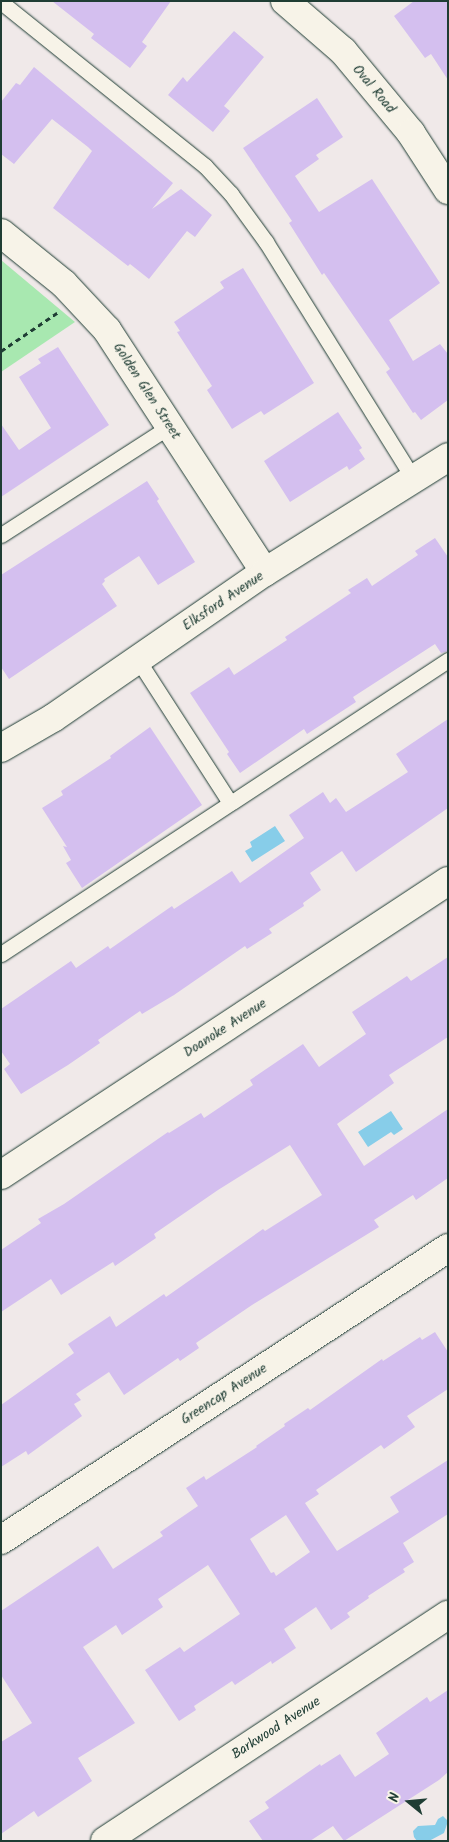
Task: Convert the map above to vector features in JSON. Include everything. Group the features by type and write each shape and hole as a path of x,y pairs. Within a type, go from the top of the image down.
{"street":[{"name":"Oval Road","path":"285,1 343,52 411,133 448,190"},
{"name":"Golden Glen Street","path":"1,233 64,284 107,330 265,572"},
{"name":"Elksford Avenue","path":"1,748 53,718 265,572 448,457"},
{"name":"Doanoke Avenue","path":"1,1175 448,881"},
{"name":"Greencap Avenue","path":"1,1540 448,1248"},
{"name":"Barkwood Avenue","path":"105,1841 448,1615"}],"lane":[{"path":"1,2 205,166 231,194 266,242 413,478"},
{"path":"1,535 170,426"},
{"path":"138,660 230,803"},
{"path":"1,954 448,660"}],"path":[{"path":"1,351 78,299"}],"green space":[{"path":"1,260 75,322 1,372"}],"water":[{"path":"275,826 285,841 252,862 245,851 252,847 250,842"},
{"path":"391,1111 403,1129 394,1135 391,1132 368,1147 358,1132"},
{"path":"443,1816 448,1821 444,1833 429,1841 417,1841 413,1831 418,1826 435,1825 438,1819"}],"building":[{"path":"52,1 171,1 142,42 147,46 130,68 91,38 94,34"},
{"path":"414,1 448,1 448,80 431,54 425,58 394,16"},
{"path":"234,31 264,57 224,106 230,111 213,132 168,95 183,77 187,82"},
{"path":"34,67 173,183 152,209 181,189 212,215 195,237 187,231 149,279 130,264 128,266 53,208 92,151 88,147 52,119 14,164 1,154 1,102 16,83 20,85"},
{"path":"317,98 343,137 316,155 319,159 295,176 319,212 372,179 440,283 389,320 413,361 440,344 448,354 448,400 421,420 415,412 413,413 386,372 390,369 324,273 322,275 289,223 292,221 243,148"},
{"path":"243,268 314,383 264,415 261,411 232,429 207,390 212,386 177,332 180,331 174,322 224,288 220,282"},
{"path":"58,347 109,425 1,497 1,424 19,450 51,428 19,377 41,363 38,359"},
{"path":"338,412 362,448 359,450 365,459 349,470 347,466 290,502 264,461"},
{"path":"147,481 159,499 157,501 195,562 158,585 139,556 104,579 105,581 102,584 117,606 9,679 1,667 1,575"},
{"path":"435,538 448,557 448,651 441,653 435,644 353,697 356,702 307,734 304,729 240,773 227,754 229,752 190,693 229,667 234,675 287,640 285,637 351,593 348,590 367,578 372,586 418,555 415,551"},
{"path":"448,719 448,808 356,872 342,851 310,873 321,890 303,903 304,906 269,929 272,933 247,949 245,946 174,995 142,1014 140,1011 98,1040 100,1043 21,1094 4,1069 10,1064 1,1051 1,1009 71,961 76,968 108,946 110,949 172,906 174,909 232,871 240,883 304,838 289,815 323,792 330,803 336,798 346,812 408,772 396,754"},
{"path":"150,727 202,805 82,888 66,863 71,860 63,846 67,847 42,808 63,795 61,791 111,758 110,756"},
{"path":"448,957 448,1037 389,1075 394,1083 337,1124 364,1166 448,1109 448,1178 416,1200 413,1195 374,1220 379,1227 252,1305 196,1343 199,1348 180,1361 178,1358 124,1395 109,1372 76,1394 81,1400 74,1404 82,1416 28,1455 26,1451 1,1467 1,1405 74,1353 68,1344 110,1316 116,1327 164,1294 166,1297 263,1229 265,1231 322,1195 290,1145 218,1190 154,1234 156,1238 115,1266 113,1262 61,1295 51,1279 1,1312 1,1250 41,1223 38,1219 64,1204 168,1132 201,1113 204,1118 253,1085 250,1080 303,1044 319,1067 366,1034 352,1012 407,976 411,981"},
{"path":"435,1332 448,1352 448,1389 407,1416 415,1427 384,1449 381,1445 316,1490 319,1494 305,1503 337,1551 399,1512 390,1497 448,1460 448,1514 403,1543 414,1562 403,1569 405,1572 368,1596 369,1598 347,1613 350,1617 331,1630 316,1607 284,1629 296,1648 272,1664 271,1661 235,1685 232,1681 194,1706 196,1710 179,1721 145,1670 180,1647 184,1652 240,1614 208,1565 158,1599 163,1607 122,1635 116,1625 83,1647 135,1723 78,1758 92,1781 38,1817 34,1811 1,1834 1,1742 32,1723 1,1675 1,1611 98,1546 113,1569 163,1536 160,1532 198,1506 186,1488 204,1476 206,1480 257,1447 285,1426 284,1424 308,1408 310,1410 382,1359 383,1361 420,1337 422,1340","holes":["286,1515 310,1552 276,1576 274,1572 271,1573 250,1539"]},
{"path":"448,1690 448,1772 439,1780 344,1841 333,1826 310,1841 263,1841 249,1821 269,1808 265,1802 320,1764 321,1766 340,1754 355,1777 389,1754 376,1733 427,1697 430,1702"}]}
